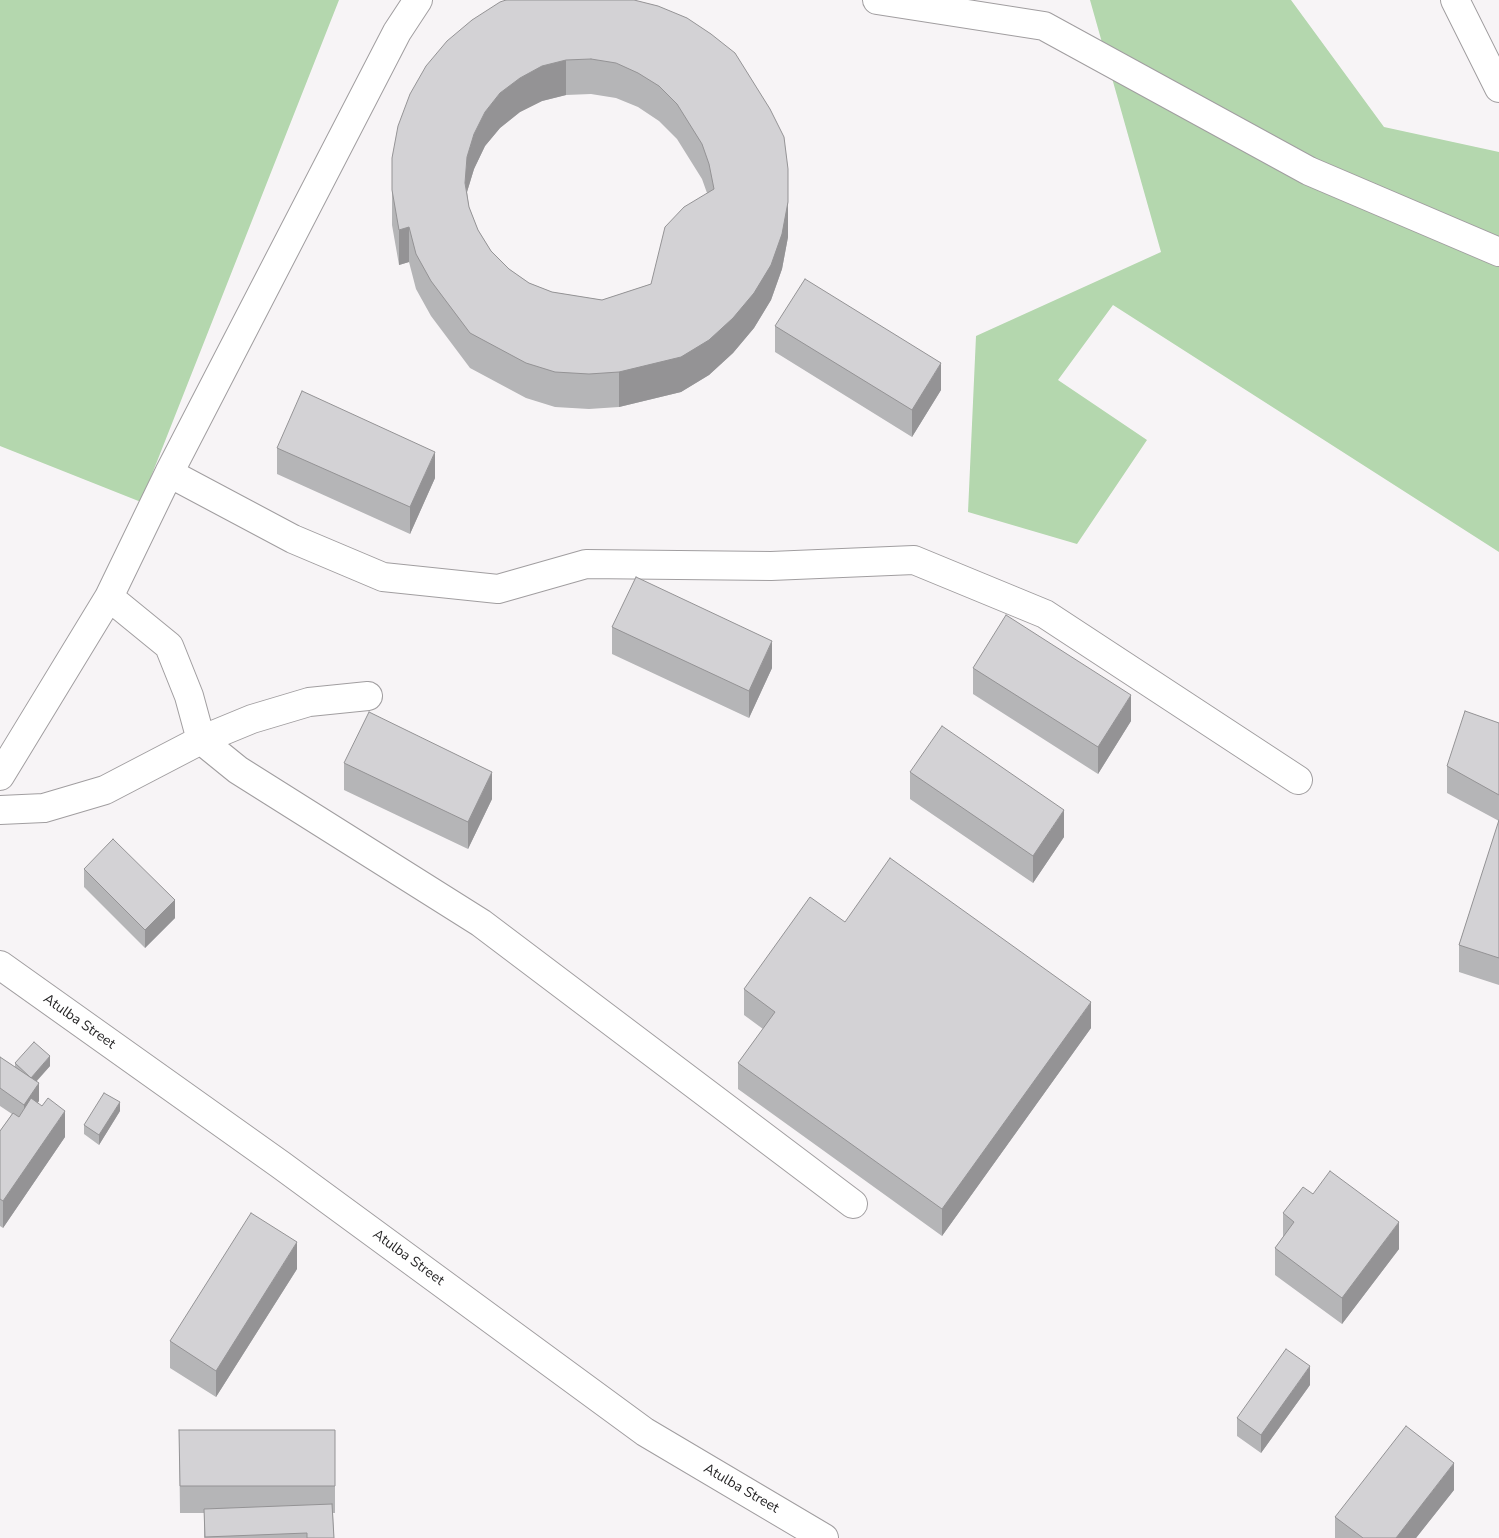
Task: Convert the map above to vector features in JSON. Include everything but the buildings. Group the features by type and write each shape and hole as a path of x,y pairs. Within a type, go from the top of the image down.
{"street":[{"path":"0,776 109,597 169,473 397,32 418,0"},
{"path":"877,0 1044,26 1309,171 1499,252"},
{"path":"1455,0 1499,88"},
{"path":"169,473 293,539 384,577 498,589 586,564 771,566 914,560 1045,614 1298,780"},
{"path":"109,597 169,646 189,696 200,740 238,770 481,923 853,1204"},
{"path":"0,810 44,808 105,790 200,740 252,719 309,702 368,696"},
{"name":"Atulba Street","path":"0,965 281,1165 645,1432 824,1538"}],"green space":[{"path":"0,0 339,0 141,502 0,446"},
{"path":"1090,0 1291,0 1384,127 1499,152 1499,552 1113,305 1058,380 1147,440 1077,544 968,512 976,336 1161,252"}]}
